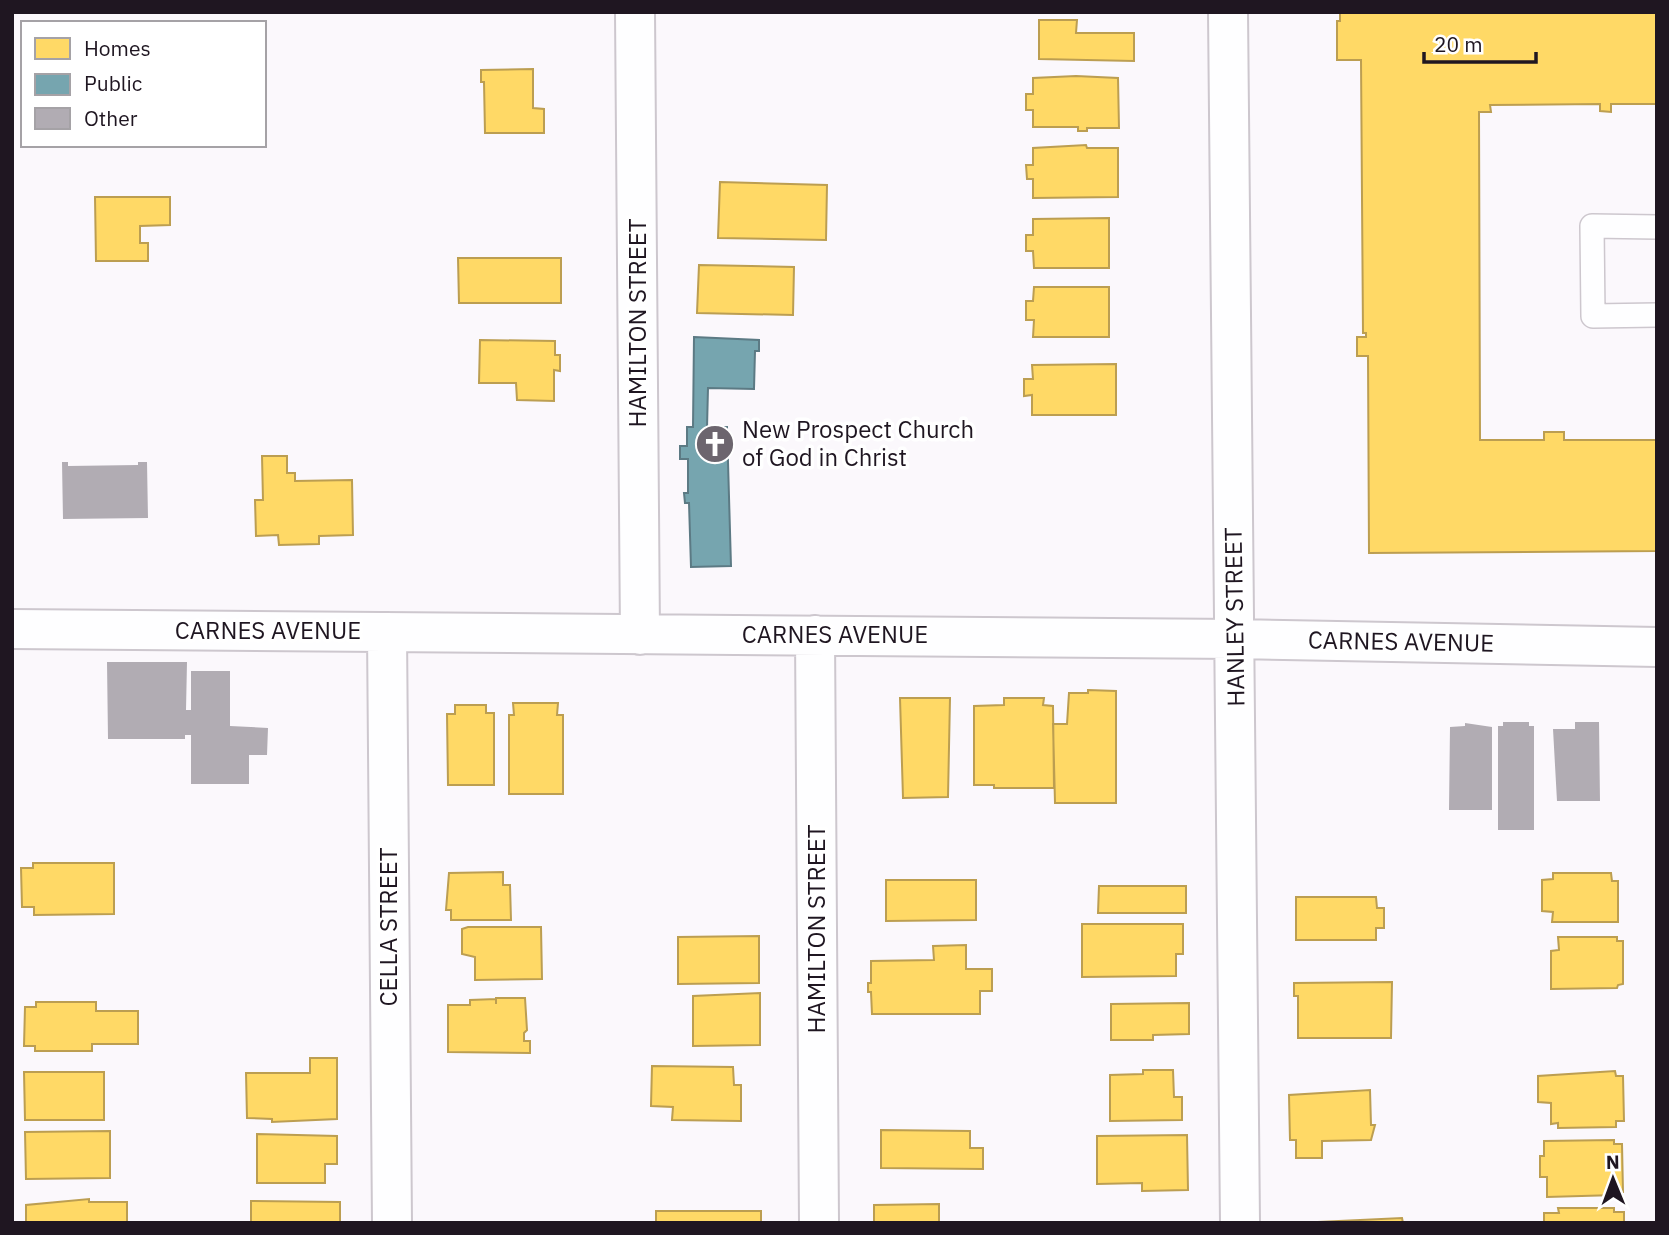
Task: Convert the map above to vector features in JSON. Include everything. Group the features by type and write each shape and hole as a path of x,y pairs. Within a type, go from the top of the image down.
{"street":[{"name":"HAMILTON STREET","path":"635,12 640,635"},
{"name":"HANLEY STREET","path":"1228,12 1240,1223"},
{"name":"CARNES AVENUE","path":"12,629 1236,639 1657,647"},
{"name":"CELLA STREET","path":"387,632 392,1223"},
{"name":"HAMILTON STREET","path":"815,635 820,1223"}],"lane":[{"path":"1657,227 1592,226 1593,316 1657,315"}],"building: Homes":[{"path":"1340,12 1657,12 1657,104 1611,104 1611,112 1600,111 1600,104 1490,105 1491,112 1479,112 1480,440 1544,440 1544,432 1564,432 1564,440 1657,440 1657,551 1369,553 1368,356 1357,356 1357,337 1366,337 1366,333 1363,333 1361,60 1337,60 1337,21 1340,21"},
{"path":"1039,20 1077,20 1076,33 1134,33 1134,61 1039,59"},
{"path":"533,69 533,108 544,109 544,133 485,133 484,82 481,82 481,70"},
{"path":"1033,78 1118,78 1119,128 1087,128 1087,131 1078,131 1078,127 1033,127 1033,110 1026,110 1026,94 1033,94"},
{"path":"1086,145 1087,148 1118,148 1118,197 1033,198 1033,179 1027,179 1026,165 1033,165 1033,148"},
{"path":"720,182 827,185 826,240 718,238"},
{"path":"95,197 170,197 170,225 140,226 140,243 148,243 148,261 96,261"},
{"path":"1109,218 1109,268 1034,268 1033,251 1026,251 1026,235 1033,235 1033,219"},
{"path":"458,258 561,258 561,303 459,303"},
{"path":"699,265 794,267 793,315 697,313"},
{"path":"1034,287 1109,287 1109,337 1033,337 1034,320 1026,320 1026,301 1033,301"},
{"path":"480,340 555,341 555,355 560,355 560,371 554,370 554,401 517,400 516,383 479,383"},
{"path":"1116,364 1116,415 1032,415 1032,395 1024,396 1024,379 1033,379 1032,365"},
{"path":"262,456 287,456 287,473 295,473 295,481 352,480 353,535 319,536 319,544 279,545 278,535 256,536 255,500 263,500"},
{"path":"1088,690 1116,691 1116,803 1055,803 1053,724 1067,724 1069,693 1088,693"},
{"path":"900,698 950,698 948,797 903,798"},
{"path":"1004,698 1044,698 1043,705 1053,706 1054,788 994,788 994,785 974,785 974,706 1004,705"},
{"path":"513,703 558,703 557,715 563,715 563,794 509,794 509,715 514,715"},
{"path":"455,705 486,705 486,713 494,713 494,785 448,785 447,714 455,714"},
{"path":"33,863 114,863 114,914 34,915 34,907 22,907 21,868 33,868"},
{"path":"503,872 503,885 510,885 511,920 451,920 451,910 446,910 449,873"},
{"path":"1553,873 1611,873 1612,881 1618,881 1618,922 1552,922 1553,912 1542,911 1542,880 1553,879"},
{"path":"886,880 976,880 976,920 886,921"},
{"path":"1099,886 1186,886 1186,913 1098,913"},
{"path":"1296,897 1376,897 1377,908 1384,908 1384,928 1376,928 1376,940 1296,940"},
{"path":"1082,924 1183,924 1183,954 1176,954 1176,976 1082,977"},
{"path":"541,927 542,979 475,980 475,957 462,954 462,929"},
{"path":"759,936 759,983 678,984 678,937"},
{"path":"1558,937 1617,937 1617,941 1623,941 1623,984 1617,988 1551,989 1551,951 1559,950"},
{"path":"966,945 966,969 992,969 992,991 980,991 980,1014 872,1014 871,992 868,992 868,983 871,983 871,961 934,960 933,946"},
{"path":"1392,982 1391,1038 1298,1038 1298,996 1294,996 1294,983"},
{"path":"760,993 760,1045 693,1046 693,996"},
{"path":"525,998 527,1030 524,1033 524,1041 530,1041 530,1053 448,1052 448,1005 470,1005 470,1000"},
{"path":"36,1002 96,1002 96,1011 138,1011 138,1044 92,1044 92,1051 35,1051 35,1046 24,1046 25,1007 36,1007"},
{"path":"1189,1003 1189,1034 1153,1035 1153,1040 1111,1040 1111,1004"},
{"path":"310,1058 337,1058 337,1119 272,1122 272,1119 247,1118 246,1073 310,1073"},
{"path":"652,1066 733,1067 734,1085 741,1085 741,1121 672,1120 673,1107 651,1106"},
{"path":"1143,1070 1173,1070 1174,1097 1182,1097 1182,1120 1110,1121 1110,1075 1143,1074"},
{"path":"1615,1071 1616,1076 1623,1076 1624,1121 1616,1121 1616,1127 1558,1128 1558,1123 1551,1124 1551,1103 1538,1102 1538,1076"},
{"path":"24,1072 104,1072 104,1120 25,1120"},
{"path":"1370,1090 1371,1125 1375,1125 1371,1140 1322,1141 1322,1158 1296,1158 1296,1140 1290,1140 1289,1095"},
{"path":"881,1130 970,1131 970,1148 983,1148 983,1169 881,1168"},
{"path":"110,1131 110,1178 26,1179 25,1132"},
{"path":"257,1134 337,1136 337,1164 325,1164 325,1183 257,1183"},
{"path":"1187,1135 1188,1190 1142,1191 1142,1183 1097,1184 1097,1136"},
{"path":"1614,1140 1614,1144 1622,1144 1623,1192 1616,1192 1616,1195 1547,1197 1547,1177 1540,1177 1540,1156 1544,1156 1544,1141"},
{"path":"89,1199 89,1202 127,1202 127,1223 26,1223 26,1205"},
{"path":"251,1201 340,1202 340,1223 251,1223"},
{"path":"939,1204 939,1223 874,1223 874,1205"},
{"path":"1558,1208 1614,1208 1614,1212 1624,1212 1624,1223 1544,1223 1544,1213 1559,1213"},
{"path":"656,1211 761,1211 761,1223 656,1223"},
{"path":"1402,1218 1403,1223 1296,1223"}],"building: Public":[{"path":"694,337 759,340 759,351 755,351 754,389 708,388 707,428 727,427 731,566 691,567 689,503 685,503 684,493 688,493 688,459 680,459 680,446 687,446 687,427 693,427"}],"building: Other":[{"path":"62,462 68,462 68,466 138,465 138,462 147,462 148,518 63,519"},
{"path":"107,662 187,662 186,710 191,710 191,671 230,671 230,726 268,728 267,755 249,755 249,784 191,784 191,735 185,735 185,739 108,739"},
{"path":"1503,722 1529,722 1529,726 1534,726 1534,830 1498,830 1498,726 1503,726"},
{"path":"1575,722 1599,722 1600,801 1557,801 1553,729 1575,729"},
{"path":"1465,723 1492,727 1492,810 1449,810 1450,727 1465,726"}],"place":[{"name":"New Prospect Church of God in Christ","path":"715,444"}]}
